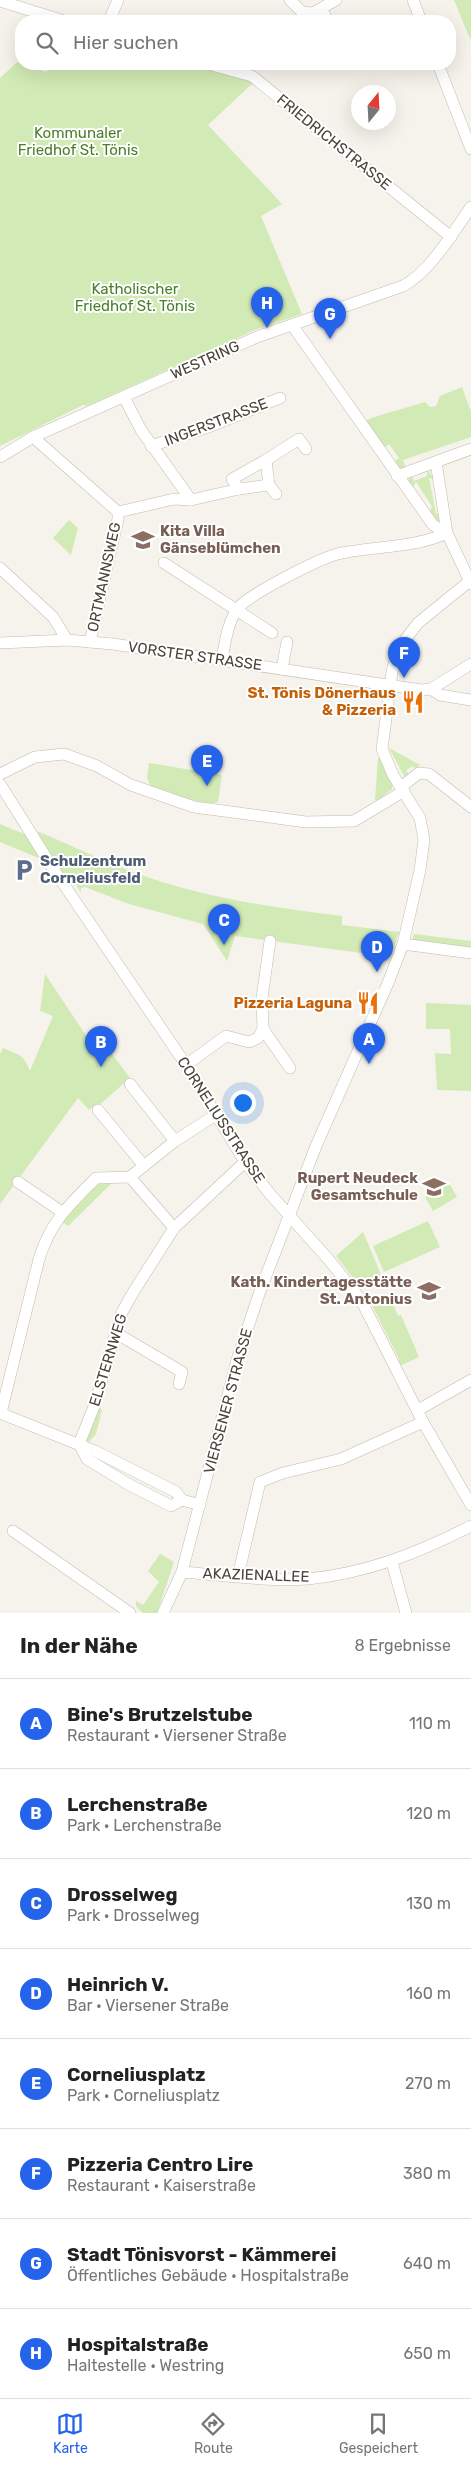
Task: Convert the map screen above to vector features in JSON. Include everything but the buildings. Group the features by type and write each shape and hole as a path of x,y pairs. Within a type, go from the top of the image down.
{"street":[{"path":"112,15 118,0"},
{"path":"290,0 302,12 313,13 336,0"},
{"path":"413,0 419,15"},
{"path":"0,1 45,15"},
{"path":"320,9 324,15"},
{"name":"FRIEDRICHSTRASSE","path":"230,70 252,76 451,237"},
{"path":"440,70 471,149"},
{"name":"WESTRING","path":"0,458 33,437 257,337 413,281 451,237 471,207"},
{"path":"292,325 433,525 446,533"},
{"name":"INGERSTRASSE","path":"124,397 151,446 190,500"},
{"name":"INGERSTRASSE","path":"151,446 280,398"},
{"name":"ORTMANNSWEG","path":"33,437 118,512 90,642"},
{"path":"239,488 232,479 299,439 306,449"},
{"path":"397,476 471,449"},
{"path":"190,500 239,488 272,490 266,460"},
{"path":"436,462 446,533 470,581"},
{"name":"ORTMANNSWEG","path":"118,512 174,499 190,500"},
{"path":"222,659 226,636 237,609 260,590 340,553 428,542 446,533"},
{"path":"164,563 272,633"},
{"path":"0,568 53,617 67,640"},
{"name":"VIERSENER STRASSE","path":"163,1613 182,1572 237,1360 318,1142 388,983 403,944 420,870 424,840 420,818 387,765 382,749 390,685 398,649 418,623 470,581"},
{"name":"VORSTER STRASSE","path":"0,644 67,640 90,642 222,659 421,690 431,689 440,695 471,700"},
{"path":"282,669 287,642"},
{"path":"431,689 471,664"},
{"path":"0,774 35,757 64,754 97,766 131,785 194,808 306,822 354,822 403,789 419,773 429,774 471,807"},
{"name":"CORNELIUSSTRASSE","path":"0,784 52,867 186,1065 246,1162 289,1216 361,1300 423,1422 471,1505"},
{"path":"186,1065 226,1036 249,1042 258,1038 263,1029 262,998 270,941"},
{"path":"403,944 471,953"},
{"path":"263,1029 290,1068"},
{"path":"130,1084 175,1141"},
{"path":"98,1110 144,1166"},
{"path":"200,1505 182,1500 176,1492 79,1444 0,1413 39,1260 45,1242 62,1212 96,1178 130,1177 175,1141 217,1114"},
{"name":"ELSTERNWEG","path":"79,1444 95,1404 121,1314 129,1299 174,1228 246,1162"},
{"path":"130,1177 174,1228"},
{"path":"18,1182 62,1212"},
{"path":"116,1333 182,1372 179,1384"},
{"path":"418,1410 471,1380"},
{"path":"238,1576 260,1482 283,1473 341,1459 423,1422"},
{"name":"AKAZIENALLEE","path":"182,1572 306,1579 354,1572 392,1562 426,1550 471,1526"},
{"path":"13,1531 130,1613"},
{"path":"392,1562 406,1613"}],"green space":[{"path":"454,0 471,0 471,39 470,39"},
{"path":"15,64 15,70 40,70 46,72 48,70 209,70 254,82 208,125 282,204 261,216 302,314 255,330 87,406 83,405 0,446 0,78"},
{"path":"462,387 471,412 471,437 403,460 406,468 401,469 394,462 399,458 389,444 384,448 365,422 371,418 425,402 430,407 436,406 440,396"},
{"path":"427,470 436,480 429,478 436,513 442,516 442,522 438,524 429,514 432,506 416,482 412,489 407,481 412,476 414,481 427,476"},
{"path":"69,520 78,528 71,555 53,538"},
{"path":"389,748 420,765 416,769 412,766 406,771 410,775 404,776"},
{"path":"378,758 380,758 392,783 392,789 378,800 375,800"},
{"path":"149,763 222,775 218,802 195,801 151,787 147,778"},
{"path":"0,824 24,834 41,859 0,842"},
{"path":"37,831 150,878 197,892 245,902 342,916 342,925 399,932 391,957 235,936 227,961 203,924 129,904 85,887 81,888 81,893 72,878 62,874"},
{"path":"414,934 471,941 471,949 412,941"},
{"path":"45,974 95,1049 104,1043 130,1078 98,1106 96,1104 89,1110 78,1098 0,1204 0,1054 3,1048 20,1056 30,1071 53,1016 40,1011"},
{"path":"426,1003 471,1005 471,1091 437,1090 435,1053 451,1054 450,1029 426,1029"},
{"path":"110,1182 111,1184 68,1226 61,1221 96,1183"},
{"path":"449,1183 457,1197 433,1211 425,1197"},
{"path":"428,1221 440,1247 384,1272 373,1246"},
{"path":"363,1232 382,1277 360,1287 336,1256"},
{"path":"390,1297 398,1316 401,1315 419,1357 400,1366 399,1359 372,1305"},
{"path":"100,1408 102,1410 96,1434 89,1442 85,1439 97,1409"},
{"path":"160,1554 174,1562 157,1613 143,1613 136,1606 136,1601 143,1605 159,1582 148,1571"}],"place":[{"name":"Hospitalstraße","path":"267,328"},
{"name":"Stadt Tönisvorst - Kämmerei","path":"330,339"},
{"name":"Kita Villa Gänseblümchen","path":"143,540"},
{"name":"Pizzeria Centro Lire","path":"404,678"},
{"name":"St. Tönis Dönerhaus & Pizzeria","path":"413,702"},
{"name":"Corneliusplatz","path":"207,786"},
{"name":"Schulzentrum Corneliusfeld","path":"24,870"},
{"name":"Drosselweg","path":"224,945"},
{"name":"Heinrich V.","path":"377,972"},
{"name":"Pizzeria Laguna","path":"368,1003"},
{"name":"Bine's Brutzelstube","path":"369,1064"},
{"name":"Lerchenstraße","path":"101,1067"},
{"name":"Rupert Neudeck Gesamtschule","path":"434,1187"},
{"name":"Kath. Kindertagesstätte St. Antonius","path":"429,1291"}],"park label":[{"name":"Kommunaler Friedhof St. Tönis","path":"78,142"},
{"name":"Katholischer Friedhof St. Tönis","path":"135,298"}]}
